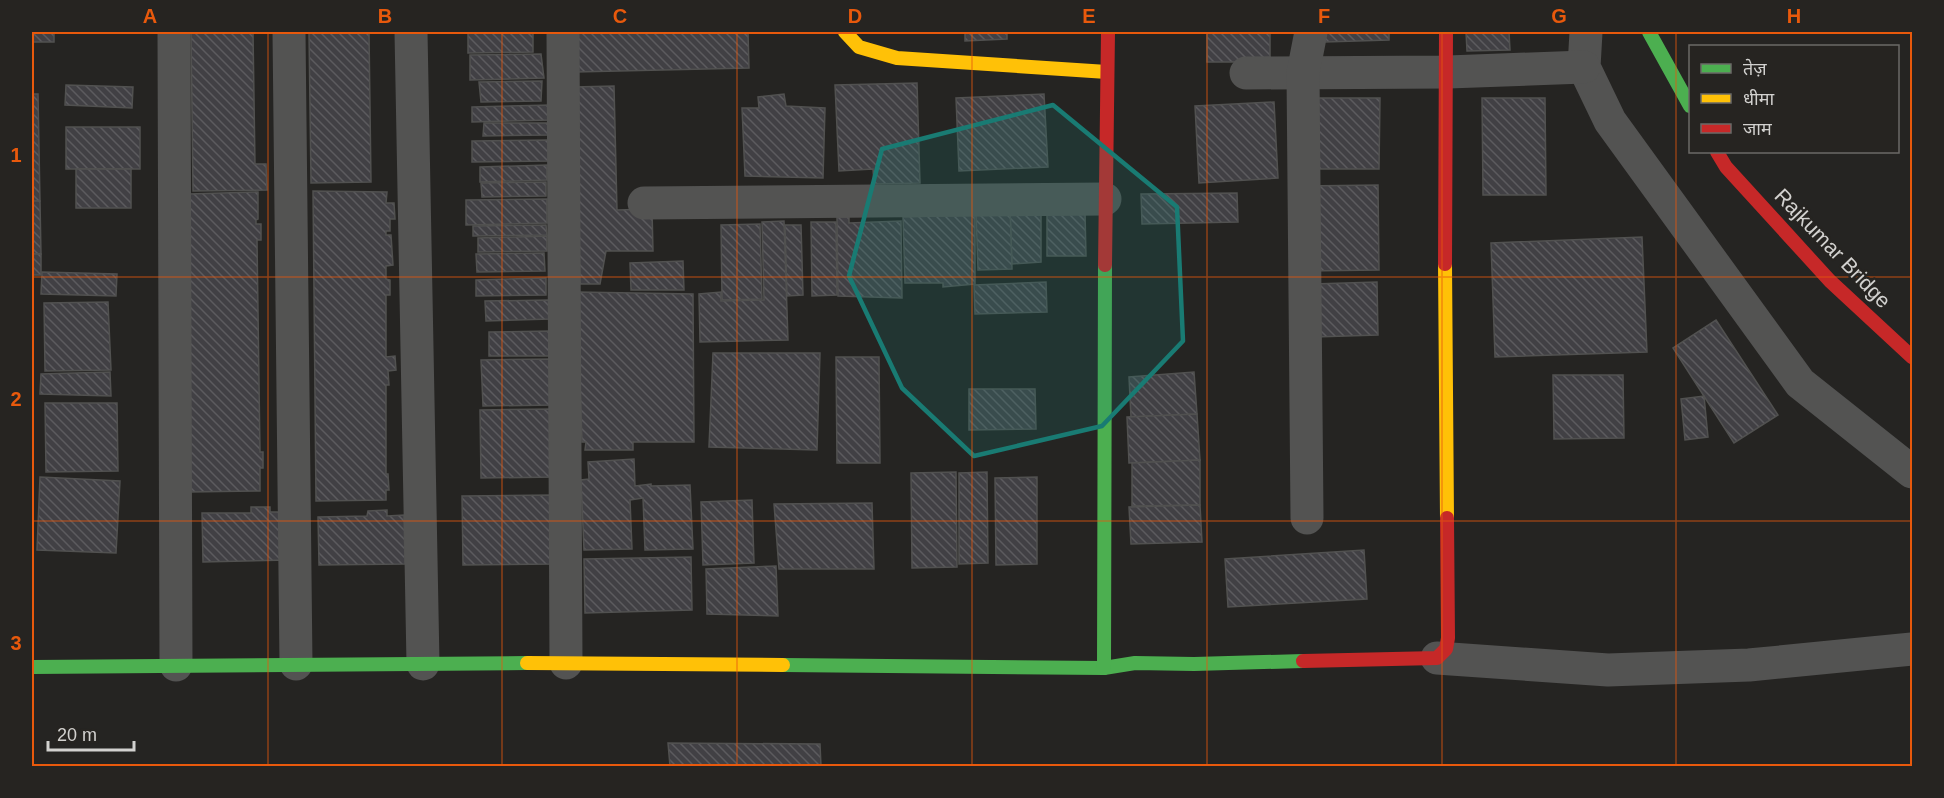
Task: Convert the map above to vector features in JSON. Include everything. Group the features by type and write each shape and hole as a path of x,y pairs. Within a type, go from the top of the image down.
{"street":[{"path":"174,32 176,665"},
{"path":"289,32 296,664"},
{"path":"411,32 423,664"},
{"path":"563,32 566,663"},
{"path":"845,32 859,46 897,58 1107,72"},
{"path":"1104,668 1105,199 1108,32"},
{"path":"1306,518 1303,73 1311,32"},
{"path":"1437,658 1446,649 1448,638 1445,331 1448,72 1446,32"},
{"path":"1586,32 1584,67 1610,121 1800,383 1912,472"},
{"path":"1649,32 1689,104"},
{"path":"1246,73 1448,72 1584,67"},
{"name":"Rajkumar Bridge","path":"1718,153 1726,167 1830,281 1912,357"},
{"path":"644,203 1105,199"},
{"path":"32,667 566,663 1104,668 1136,663 1194,664 1437,658 1608,670 1749,665 1912,649"}],"highlighted area":[{"path":"1053,105 1177,207 1183,341 1102,426 974,456 902,388 849,276 882,149"}],"building":[{"path":"32,32 54,32 54,42 32,42"},
{"path":"191,32 253,32 255,164 266,164 267,190 193,191"},
{"path":"309,32 369,32 371,182 311,183"},
{"path":"468,32 533,32 533,52 468,53"},
{"path":"575,32 748,32 749,68 576,72"},
{"path":"965,32 1007,32 1007,39 965,41"},
{"path":"1207,32 1270,32 1270,62 1207,62"},
{"path":"1325,32 1389,32 1389,40 1325,42"},
{"path":"1466,32 1509,32 1510,50 1467,51"},
{"path":"541,54 544,78 470,80 470,55"},
{"path":"542,81 541,101 481,102 479,82"},
{"path":"917,83 920,183 874,184 873,169 839,171 835,85"},
{"path":"66,85 133,87 132,108 65,105"},
{"path":"614,86 617,210 652,209 653,251 606,251 600,284 580,284 574,87"},
{"path":"32,94 38,94 40,201 32,201"},
{"path":"784,94 786,106 825,108 823,178 745,176 742,108 759,108 758,97"},
{"path":"1044,94 1048,167 959,171 956,98"},
{"path":"1305,98 1380,98 1379,169 1304,169"},
{"path":"1482,98 1545,98 1546,195 1483,195"},
{"path":"1274,102 1278,178 1199,183 1195,106"},
{"path":"551,105 551,120 472,122 472,107"},
{"path":"484,123 549,123 549,135 483,136"},
{"path":"66,127 140,127 140,169 66,169"},
{"path":"549,140 550,161 472,162 472,141"},
{"path":"547,165 547,180 480,182 480,167"},
{"path":"76,169 131,169 131,208 76,208"},
{"path":"546,182 546,196 482,197 481,183"},
{"path":"1378,185 1379,270 1306,271 1304,186"},
{"path":"313,191 387,192 386,203 394,203 395,219 390,219 390,231 386,231 386,235 391,235 393,265 386,266 386,279 390,280 390,295 386,295 386,357 395,356 396,370 388,371 389,385 386,385 386,474 388,474 389,490 386,490 386,500 316,501"},
{"path":"258,192 256,224 261,224 261,240 257,240 260,452 263,452 260,491 189,492 189,194"},
{"path":"1237,193 1238,222 1142,224 1141,194"},
{"path":"547,199 547,223 466,225 466,200"},
{"path":"32,201 40,201 41,254 32,254"},
{"path":"1041,205 1041,262 1012,264 1010,206"},
{"path":"1010,207 1012,269 978,270 976,212"},
{"path":"1085,212 1086,256 1047,256 1047,213"},
{"path":"975,215 975,284 943,287 943,283 905,283 903,217"},
{"path":"837,217 849,217 849,223 901,221 902,298 838,296"},
{"path":"784,221 788,340 700,342 699,294 721,292 721,301 764,300 762,222"},
{"path":"811,222 836,222 837,295 812,296"},
{"path":"760,224 762,299 722,300 721,225"},
{"path":"546,225 547,235 473,236 473,226"},
{"path":"785,225 801,225 803,295 787,296"},
{"path":"547,236 547,251 478,252 478,238"},
{"path":"1642,237 1647,352 1495,357 1491,243"},
{"path":"544,253 545,271 477,272 476,254"},
{"path":"32,254 41,254 41,275 32,275"},
{"path":"683,261 684,290 631,290 630,263"},
{"path":"42,272 117,274 116,296 41,294"},
{"path":"546,278 546,295 476,296 476,280"},
{"path":"1046,282 1047,312 975,314 974,285"},
{"path":"1377,282 1378,335 1315,337 1313,284"},
{"path":"577,292 693,294 694,442 633,442 633,450 585,450 586,442 582,442"},
{"path":"550,300 550,319 486,321 485,301"},
{"path":"108,302 111,370 45,371 44,303"},
{"path":"1716,320 1778,415 1734,443 1673,348"},
{"path":"550,331 550,356 489,356 489,332"},
{"path":"713,353 820,353 817,450 709,447"},
{"path":"836,357 879,357 880,463 837,463"},
{"path":"552,359 553,405 483,406 481,360"},
{"path":"110,372 111,396 40,394 41,374"},
{"path":"1194,372 1197,414 1131,417 1129,377"},
{"path":"1553,375 1623,375 1624,438 1554,439"},
{"path":"969,389 1035,389 1036,429 969,430"},
{"path":"1704,396 1708,437 1685,440 1681,399"},
{"path":"45,403 117,403 118,471 46,472"},
{"path":"554,409 555,477 481,478 480,410"},
{"path":"1197,414 1200,460 1129,463 1127,417"},
{"path":"634,459 635,486 690,485 693,549 645,550 643,498 630,500 632,549 584,550 581,480 589,479 588,462"},
{"path":"1200,460 1200,505 1132,506 1132,463"},
{"path":"956,472 957,567 912,568 911,473"},
{"path":"987,472 988,563 959,564 959,473"},
{"path":"40,477 120,481 116,553 37,550"},
{"path":"1037,477 1037,564 996,565 995,478"},
{"path":"552,495 553,564 463,565 462,496"},
{"path":"752,500 754,563 703,565 701,502"},
{"path":"872,503 874,569 779,569 774,504"},
{"path":"1200,505 1202,542 1131,544 1129,507"},
{"path":"251,507 270,507 270,512 287,512 288,560 203,562 202,513 251,513"},
{"path":"387,510 387,516 404,515 405,564 319,565 318,517 367,516 368,511"},
{"path":"1364,550 1367,599 1228,607 1225,559"},
{"path":"691,557 692,610 585,613 584,559"},
{"path":"776,566 778,616 707,614 706,569"},
{"path":"668,743 820,744 821,766 670,766"}],"traffic: fast":[{"path":"1649,32 1689,104"},
{"path":"1104,668 1105,265"},
{"path":"783,665 1104,668 1135,663 1303,661"},
{"path":"32,667 527,663"}],"traffic: slow":[{"path":"845,32 859,47 897,58 1107,72"},
{"path":"1445,264 1447,518"},
{"path":"527,663 783,665"}],"traffic: jam":[{"path":"1105,265 1108,32"},
{"path":"1445,264 1446,32"},
{"path":"1718,153 1726,167 1830,281 1912,357"},
{"path":"1303,661 1437,658 1446,649 1448,638 1447,518"}]}
